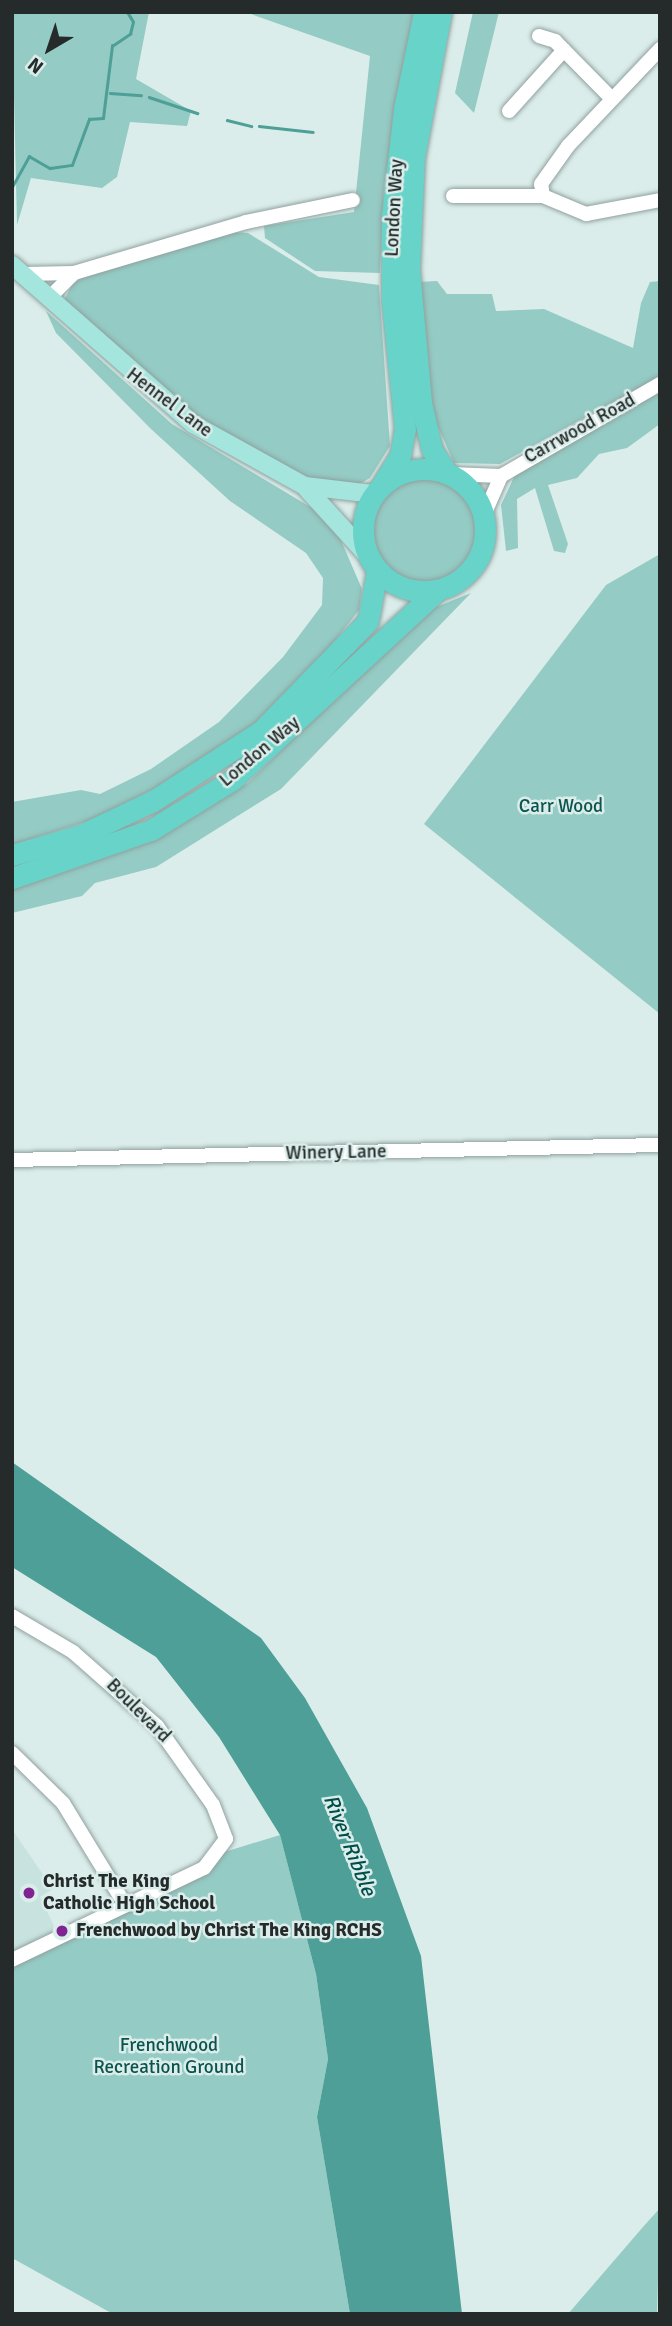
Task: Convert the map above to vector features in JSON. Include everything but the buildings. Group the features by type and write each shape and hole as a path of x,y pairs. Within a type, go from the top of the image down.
{"highway":[{"name":"London Way","path":"378,489 400,456 405,429 392,300 392,216 404,109 424,12"},
{"name":"London Way","path":"441,12 414,158 409,270 421,403 432,450 448,474"},
{"path":"411,470 448,474 471,491 484,515 476,563 437,591 404,589 372,564 362,524 378,489 411,470"},
{"name":"London Way","path":"12,855 81,835 153,800 261,731 368,621 372,564"},
{"name":"London Way","path":"12,878 151,830 232,780 437,591"}],"main road":[{"name":"Hennel Lane","path":"18,269 193,424 305,486 372,564"},
{"name":"Hennel Lane","path":"305,486 378,489"}],"street":[{"path":"538,36 564,50 609,96"},
{"path":"543,196 545,176 609,96 660,49"},
{"path":"509,111 564,50"},
{"path":"453,196 543,196 586,214 660,200"},
{"name":"Hennel Lane","path":"18,269 75,273 246,222 353,200"},
{"name":"Hennel Lane","path":"50,297 75,273"},
{"name":"Carrwood Road","path":"501,476 660,384"},
{"path":"448,474 501,476 484,515"},
{"name":"Winery Lane","path":"12,1160 660,1145"},
{"name":"Boulevard","path":"12,1616 73,1652 157,1726 213,1805 226,1839 204,1868 124,1903"},
{"path":"12,1753 63,1803 124,1903 12,1959"}],"shaded area":[{"name":"Christ The King Catholic High School","path":"12,1829 53,1889 40,1897 57,1932 12,1959"}],"green space":[{"path":"12,12 149,12 136,79 191,111 187,126 130,122 117,177 102,188 31,178 17,225"},
{"path":"245,12 414,12 384,186 380,273 315,271 265,238 264,226 354,212 370,56"},
{"path":"473,12 499,12 474,113 455,93"},
{"path":"234,232 248,233 319,277 379,285 390,446 370,478 349,490 313,484 216,435 62,304 73,283 91,274"},
{"path":"437,281 447,294 492,294 496,311 544,309 633,348 641,303 650,282 660,281 660,376 500,464 454,463 431,411 418,282"},
{"path":"46,311 172,424 317,511 340,538 362,589 359,610 327,651 268,714 197,767 94,819 12,845 12,802 81,790 100,794 151,769 219,722 283,657 322,605 323,578 306,553 230,501 151,429 56,333"},
{"path":"660,392 660,424 627,448 599,454 577,478 548,485 568,544 565,553 554,551 535,488 517,499 518,548 506,551 501,505 515,475"},
{"path":"423,478 443,482 460,493 471,510 475,530 471,550 460,567 443,578 423,582 403,578 386,567 375,550 371,530 375,510 386,493 403,482"},
{"name":"Carr Wood","path":"660,554 660,1014 424,824 606,585"},
{"path":"471,593 281,789 156,867 95,883 82,896 12,913 12,885 127,847 248,783 421,613"},
{"name":"Frenchwood Recreation Ground","path":"280,1835 316,1974 328,2059 317,2117 350,2314 113,2314 12,2258 12,1960 218,1854"},
{"path":"660,2208 657,2314 568,2314 643,2227"}],"water":[{"name":"River Ribble","path":"12,1462 261,1638 305,1698 367,1808 421,1956 462,2314 350,2314 317,2117 328,2059 316,1974 280,1835 219,1737 156,1657 12,1567"}],"waterway":[{"path":"12,187 29,156 50,168 72,165 89,119 103,118 112,46 130,34 133,22 127,12"},
{"path":"110,93 141,95"},
{"path":"149,97 197,113"},
{"path":"227,120 251,126"},
{"path":"259,126 313,132"}],"place":[{"name":"Christ The King Catholic High School","path":"29,1893"},
{"name":"Frenchwood by Christ The King RCHS","path":"62,1931"}]}
